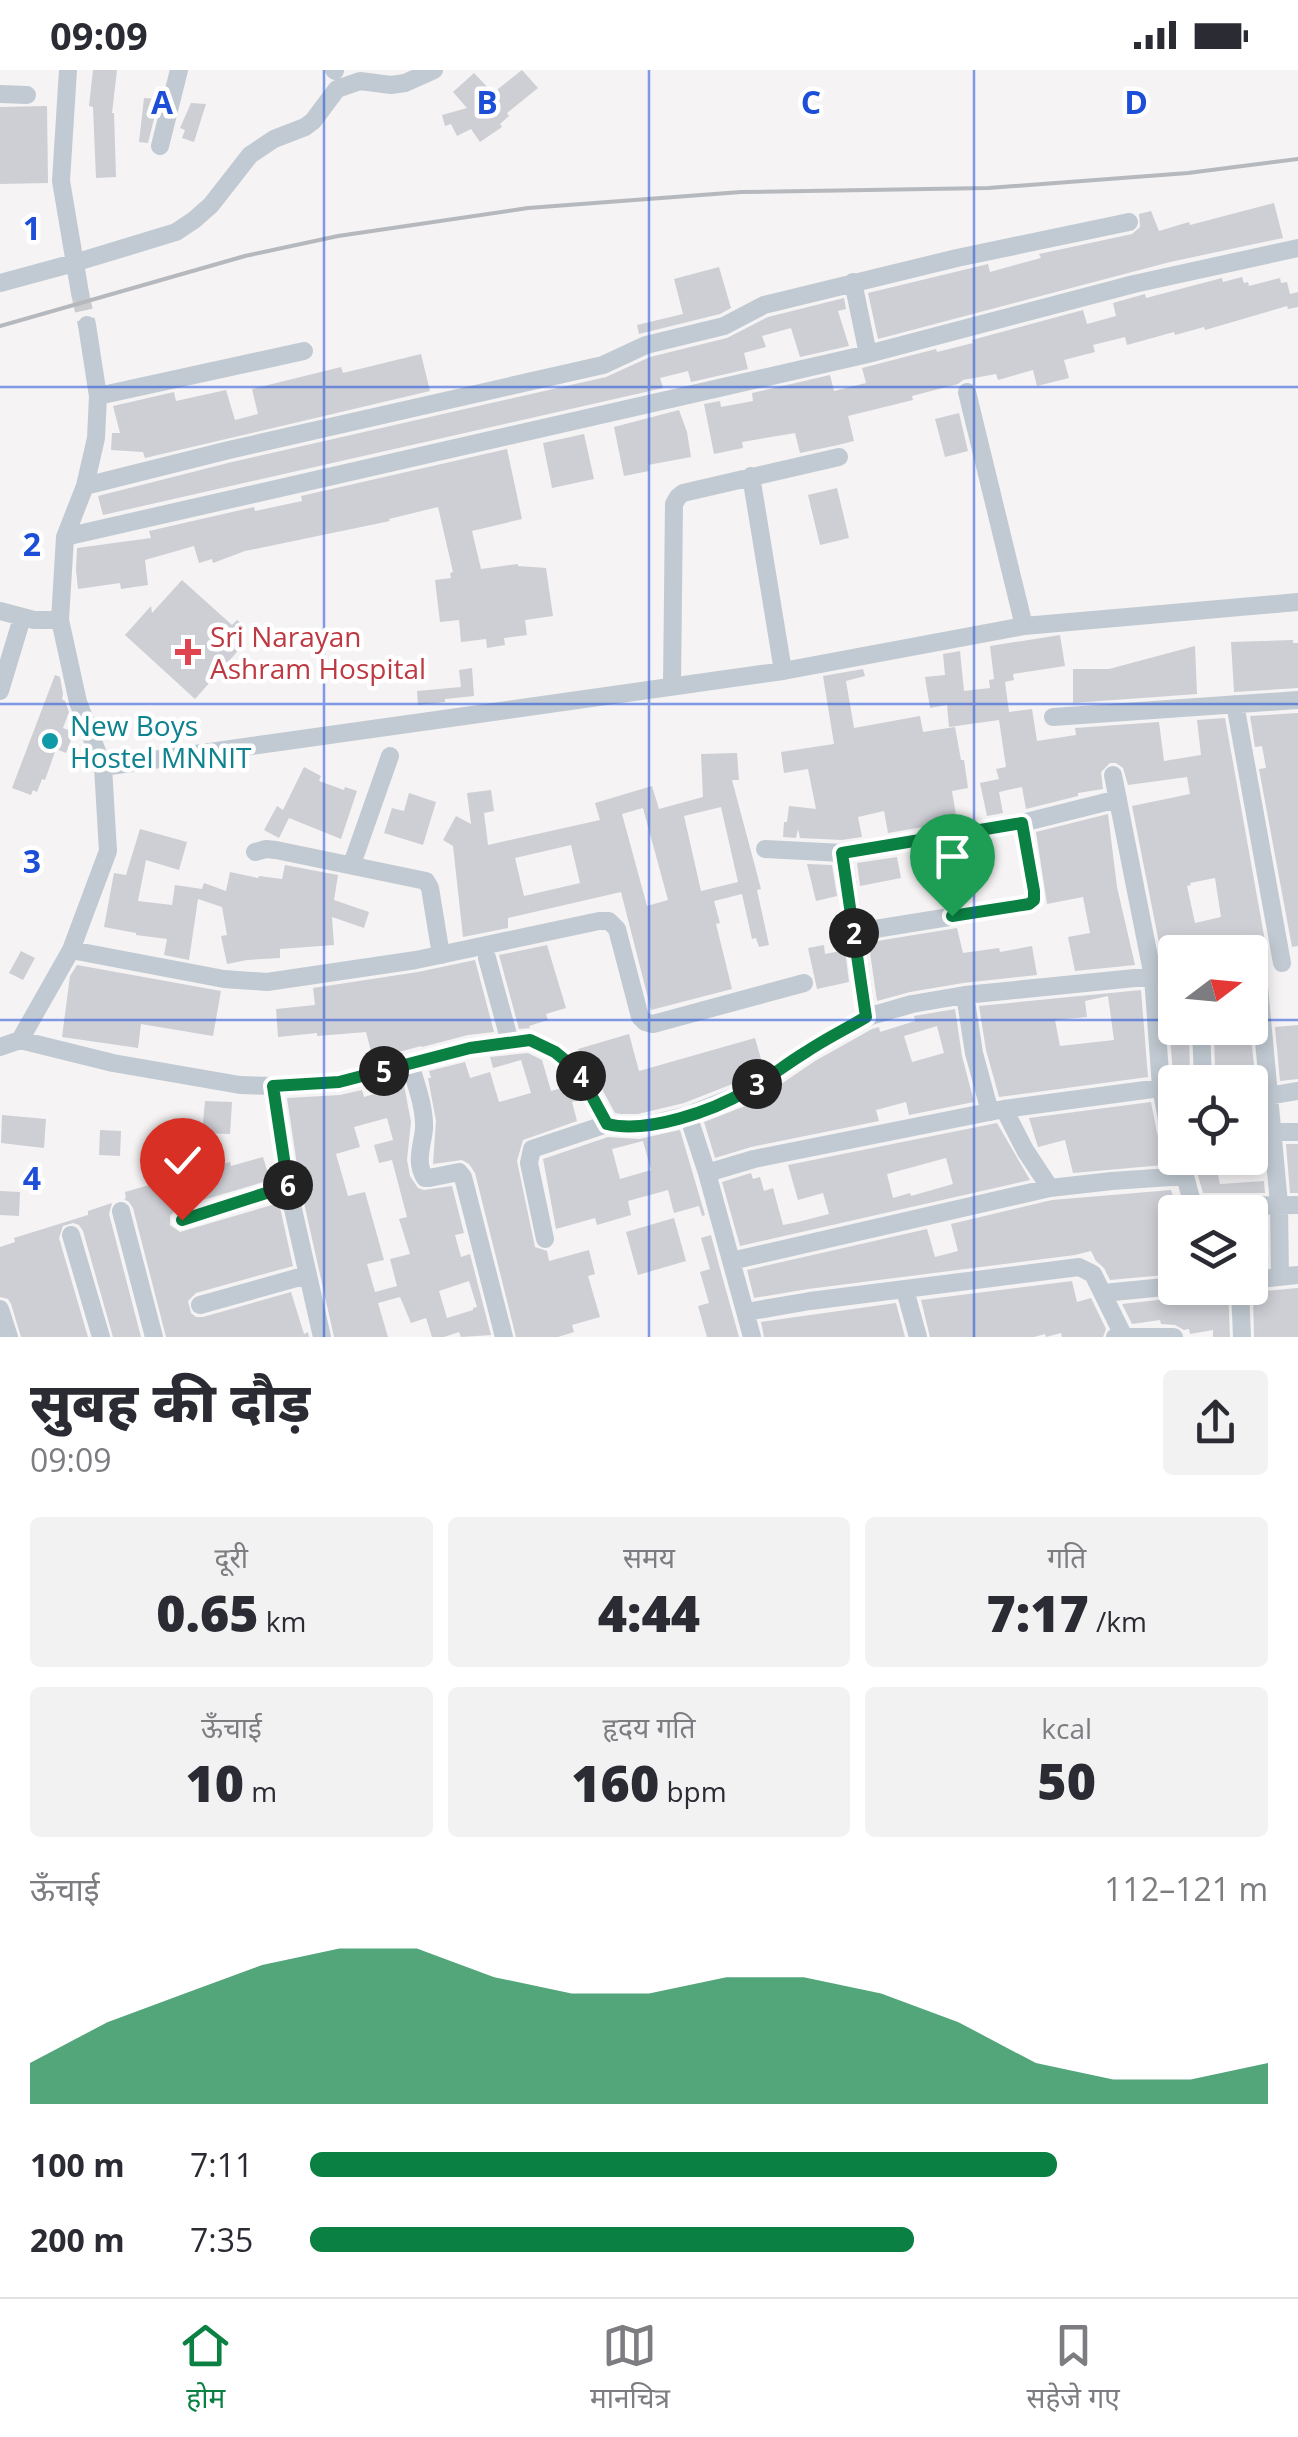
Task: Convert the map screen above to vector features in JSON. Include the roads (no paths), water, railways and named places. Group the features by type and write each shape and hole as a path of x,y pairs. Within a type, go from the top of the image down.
{"street":[{"path":"68,70 62,181 80,293"},
{"path":"160,146 179,70"},
{"path":"0,283 176,232 211,205 250,156 274,139 305,128 337,88 360,82 391,86 434,70"},
{"path":"0,94 27,95"},
{"path":"85,486 603,365 646,345 724,326 764,305 852,282 1129,222"},
{"path":"65,537 868,354 1134,284 1298,248"},
{"path":"852,282 868,354"},
{"path":"20,1040 71,950 108,851 103,767 78,702 60,620 65,537 85,486 96,438 98,396 87,325"},
{"path":"98,396 304,350"},
{"path":"966,392 1024,626"},
{"path":"672,686 674,504 683,494 838,457"},
{"path":"751,476 783,670"},
{"path":"103,767 783,670 1024,626 1298,602"},
{"path":"0,611 22,618 60,620"},
{"path":"0,691 22,618"},
{"path":"1053,718 1298,700"},
{"path":"1235,704 1290,962"},
{"path":"352,864 390,756"},
{"path":"1112,774 1153,977 1165,1065"},
{"path":"764,849 842,853 1022,823 1118,799"},
{"path":"876,929 1029,904 1034,900 1034,891 1022,823"},
{"path":"255,852 276,850 426,882 441,955"},
{"path":"842,853 866,1017"},
{"path":"71,950 244,982 267,982 441,955 609,921 617,929 640,1017 645,1022 653,1024 804,983"},
{"path":"486,958 510,1042"},
{"path":"545,1238 529,1163 532,1150 607,1124 639,1126 688,1115 746,1092 866,1017 912,1004 965,995 1158,976"},
{"path":"965,995 974,1053 997,1110 1050,1188"},
{"path":"0,1046 20,1040 113,1063 240,1085 273,1086 339,1082 470,1048 530,1040 555,1052 578,1071 607,1124"},
{"path":"410,1064 424,1120 421,1173 425,1178 455,1172 463,1177 504,1337"},
{"path":"273,1086 288,1186 322,1337"},
{"path":"706,1173 754,1159 997,1110 1158,1088"},
{"path":"1289,1276 1288,1204 1271,1131 1268,1096 1298,1091"},
{"path":"688,1115 752,1337"},
{"path":"1268,1131 1298,1132"},
{"path":"732,1261 1050,1188 1158,1171"},
{"path":"182,1220 288,1186"},
{"path":"121,1211 154,1337"},
{"path":"71,1235 101,1337"},
{"path":"746,1312 1079,1267 1093,1274 1120,1336 1174,1337"},
{"path":"200,1305 307,1274"},
{"path":"1103,1294 1158,1288"},
{"path":"906,1290 918,1337"},
{"path":"1241,1305 1242,1337"},
{"path":"0,1309 9,1337"}],"tunnel":[{"path":"80,293 87,325"}],"railway":[{"path":"0,326 245,256 338,236 528,208 741,192 988,188 1188,173 1298,159"}],"place":[{"name":"Sri Narayan Ashram Hospital","path":"188,652"},
{"name":"New Boys Hostel MNNIT","path":"50,741"}]}
